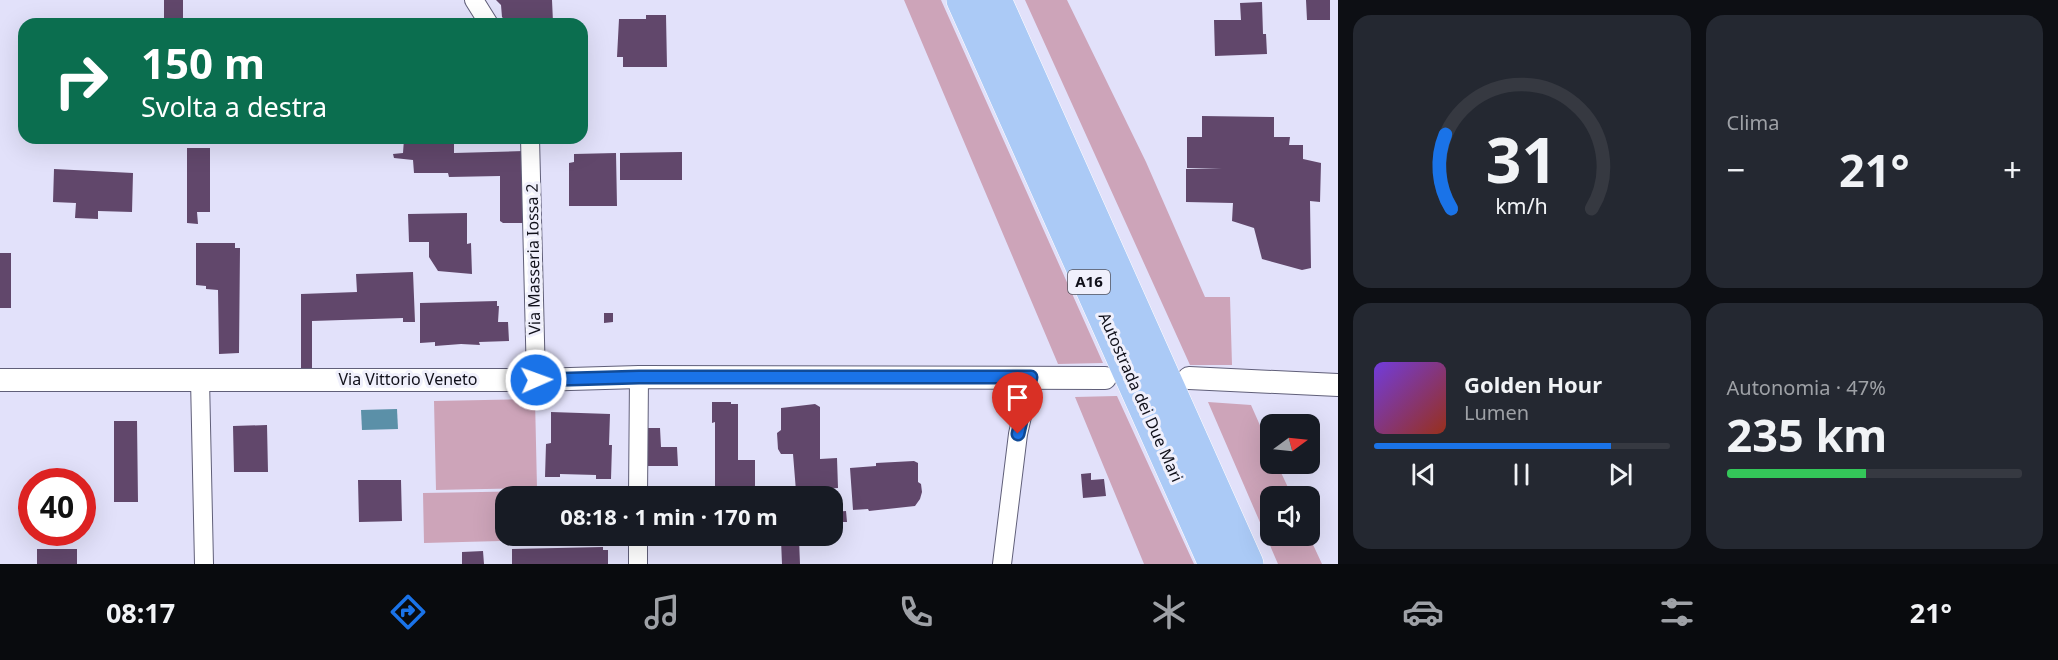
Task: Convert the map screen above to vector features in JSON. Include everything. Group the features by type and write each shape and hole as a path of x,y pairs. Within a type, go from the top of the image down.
{"highway":[{"name":"Autostrada dei Due Mari","path":"963,0 1215,564"},
{"name":"Autostrada dei Due Mari","path":"995,0 1247,564"}],"street":[{"path":"474,0 485,18"},
{"name":"Via Masseria Iossa 2","path":"530,144 536,380"},
{"path":"638,486 639,377"},
{"name":"Via Vittorio Veneto","path":"0,380 536,380 639,377 1105,378"},
{"path":"1002,564 1018,434 1031,377"},
{"path":"1189,378 1338,383"},
{"path":"200,379 204,564"},
{"path":"638,546 638,564"}],"shaded area":[{"path":"904,0 941,0 1103,363 1058,364"},
{"path":"1025,0 1067,0 1146,162 1205,297 1230,297 1232,365 1190,365"},
{"path":"1117,396 1194,564 1144,564 1075,397"},
{"path":"535,399 537,486 436,490 434,401"},
{"path":"1208,402 1251,405 1260,425 1260,474 1282,474 1287,486 1260,486 1260,522"},
{"path":"495,492 495,541 424,543 423,493"},
{"path":"1270,546 1314,546 1322,564 1278,564"}],"water":[{"path":"397,409 398,429 362,430 361,410"}],"building":[{"path":"164,0 183,0 183,18 164,18"},
{"path":"496,0 552,0 553,18 503,18 501,5"},
{"path":"1306,0 1330,0 1330,20 1307,20"},
{"path":"1262,2 1263,34 1266,34 1267,54 1215,56 1214,20 1241,20 1240,3"},
{"path":"646,15 666,15 667,67 623,67 623,57 617,57 619,19 646,19"},
{"path":"1202,116 1274,117 1274,137 1290,137 1289,145 1303,145 1303,159 1321,163 1320,202 1310,201 1311,268 1302,270 1262,259 1254,228 1232,221 1233,203 1186,202 1186,169 1222,169 1187,168 1187,137 1202,137"},
{"path":"404,144 454,144 454,153 524,151 524,223 500,221 500,176 449,177 448,173 414,173 413,160 394,158 393,154 403,153"},
{"path":"187,148 210,148 210,212 197,212 198,224 187,223"},
{"path":"682,152 682,180 620,180 620,153"},
{"path":"616,153 617,206 569,206 569,163 574,162 574,154"},
{"path":"54,169 133,173 132,212 98,211 98,219 75,218 76,203 53,202"},
{"path":"467,213 467,244 471,243 472,274 438,271 429,257 429,242 409,242 408,214"},
{"path":"196,243 235,243 235,248 240,248 239,353 219,354 218,290 196,285"},
{"path":"0,253 11,253 11,308 0,308"},
{"path":"413,272 415,322 403,322 403,318 312,321 312,368 301,368 301,294 357,292 356,274"},
{"path":"497,301 498,322 508,322 509,341 479,342 480,345 435,346 435,342 420,343 420,303"},
{"path":"604,313 613,313 613,322 604,323"},
{"path":"712,402 738,404 738,460 755,460 755,486 715,486 715,422 712,423"},
{"path":"815,404 820,407 820,459 837,458 838,486 796,486 793,454 781,454 778,449 777,433 781,430 781,408"},
{"path":"551,412 610,414 611,479 596,479 596,475 560,474 560,477 545,477 546,444 551,443"},
{"path":"114,421 137,421 138,502 114,502"},
{"path":"267,425 268,472 234,472 233,426"},
{"path":"642,428 660,428 661,447 677,447 678,466 642,466"},
{"path":"914,461 918,463 918,482 921,484 922,492 915,506 869,511 868,509 853,510 850,468 876,466 876,463"},
{"path":"1091,473 1091,480 1104,479 1106,496 1083,498 1081,474"},
{"path":"358,480 401,480 402,521 359,522"},
{"path":"843,511 846,511 847,522 843,522"},
{"path":"781,546 799,546 800,564 782,564"},
{"path":"603,547 603,550 608,550 608,564 512,564 512,549"},
{"path":"37,549 77,549 77,564 37,564"},
{"path":"483,551 484,564 462,564 462,552"}],"route":[{"path":"536,380 639,377 1031,377 1018,434"}]}
